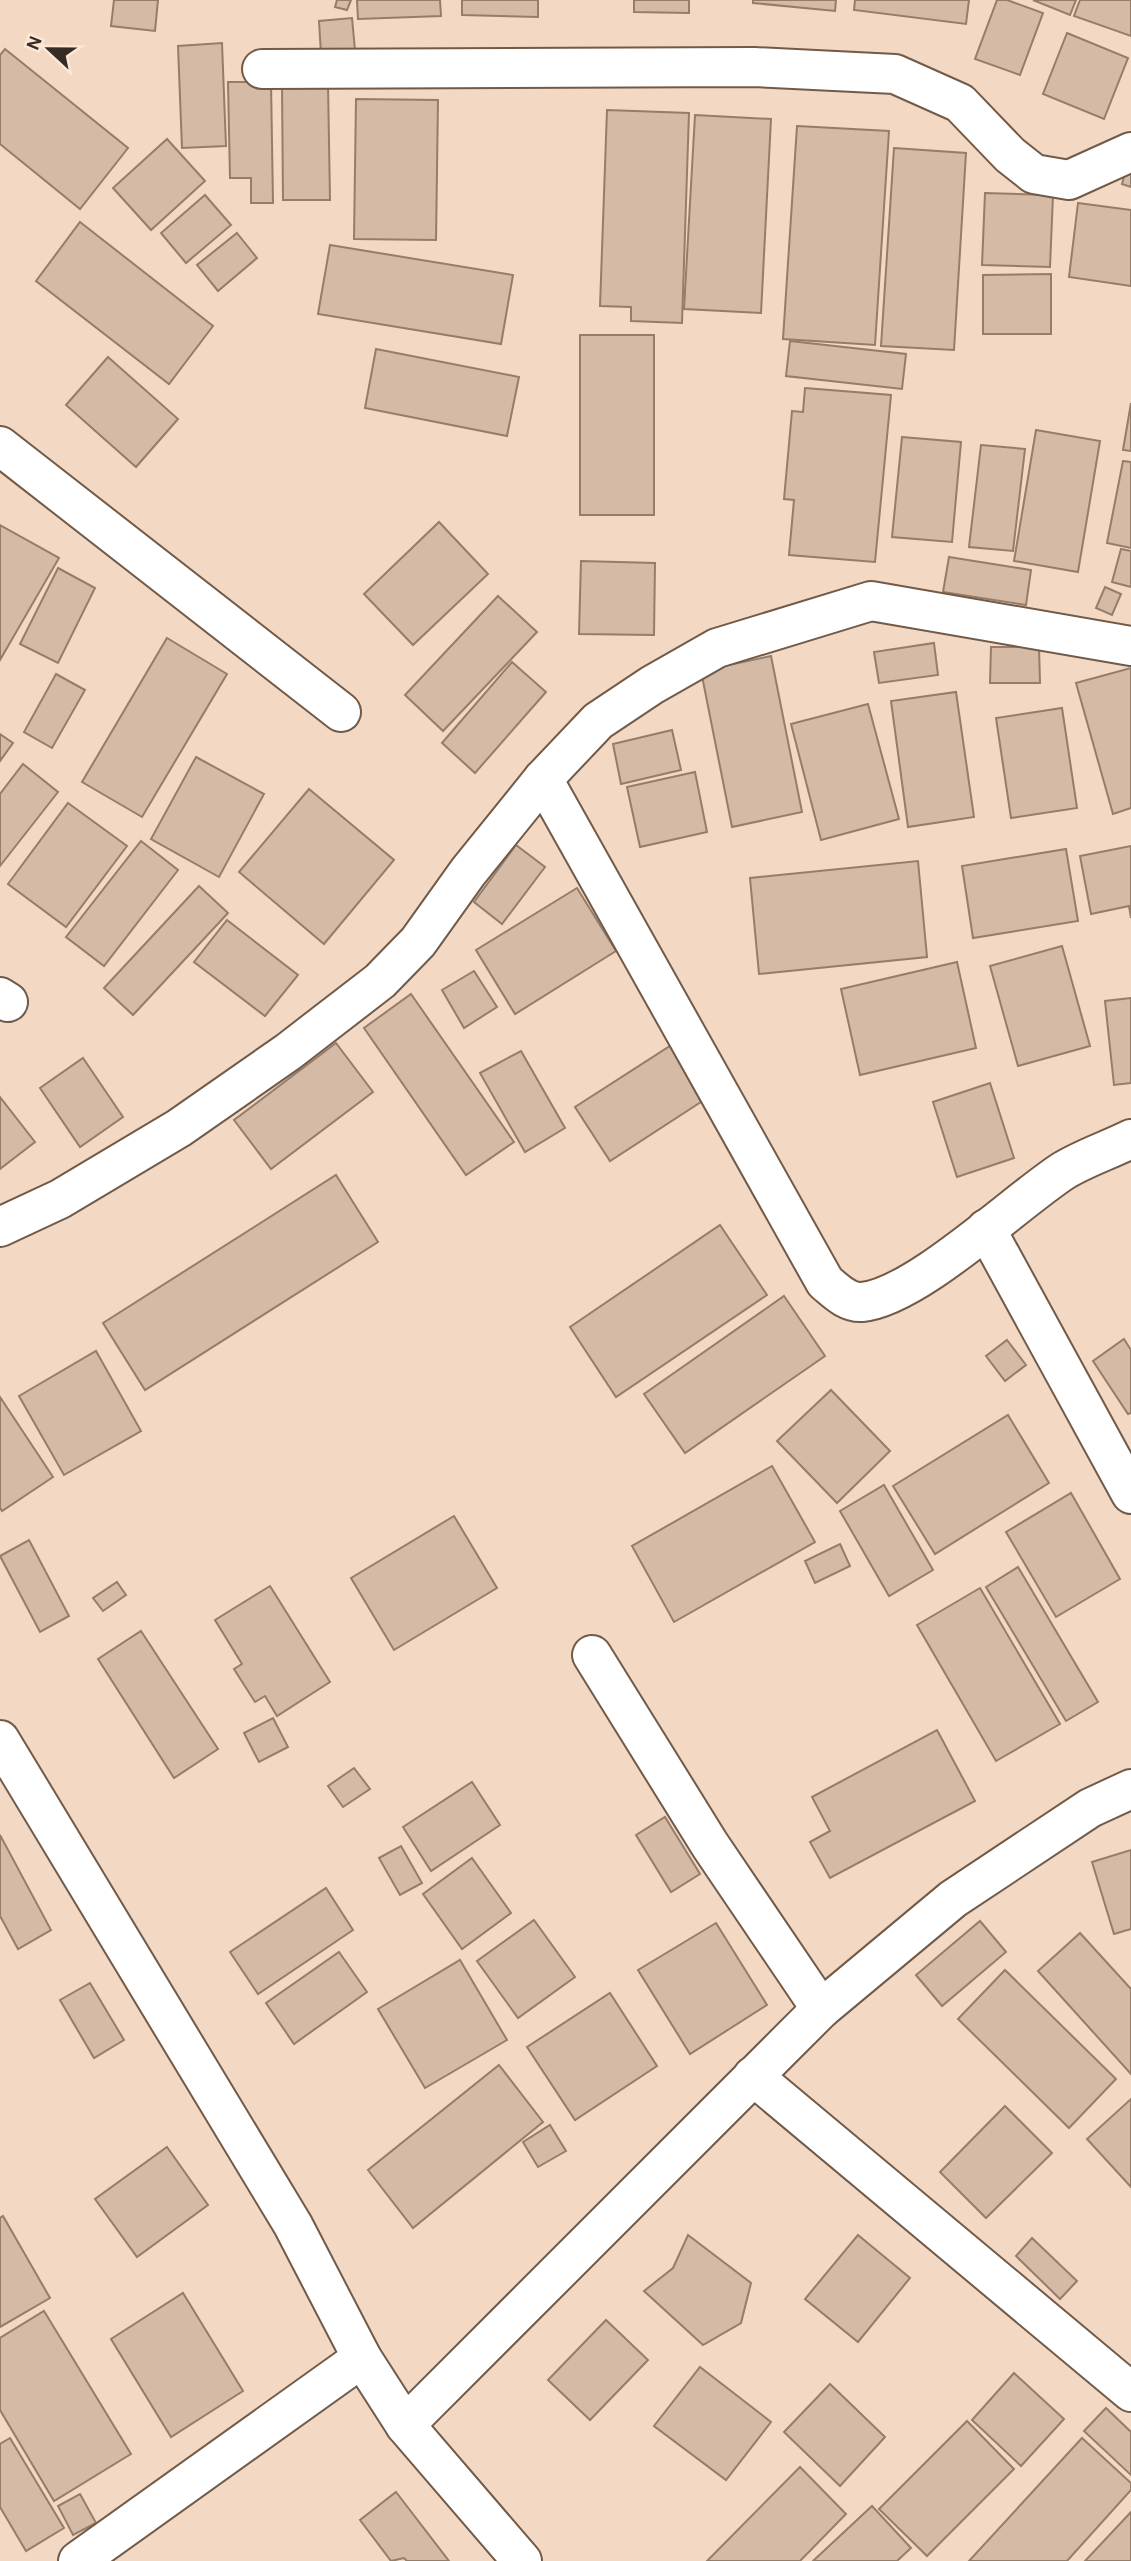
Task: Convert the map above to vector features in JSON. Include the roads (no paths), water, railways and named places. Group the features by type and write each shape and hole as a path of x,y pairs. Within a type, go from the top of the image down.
{"street":[{"path":"262,69 754,67 895,74 960,103 1010,155 1034,174 1069,180 1131,152"},
{"path":"0,446 341,712"},
{"path":"0,1227 60,1199 179,1128 288,1052 380,981 418,942 468,872 543,779 598,722 652,685 717,648 871,601 1131,646"},
{"path":"543,779 825,1282 842,1297 859,1303 886,1297 986,1229 1064,1171 1131,1139"},
{"path":"986,1229 1131,1494"},
{"path":"593,1655 710,1845 821,2009"},
{"path":"0,1740 293,2225 362,2358 405,2425 522,2561"},
{"path":"405,2425 821,2009 953,1899 1090,1808 1131,1789"},
{"path":"753,2076 1131,2392"},
{"path":"78,2561 362,2358"}]}
